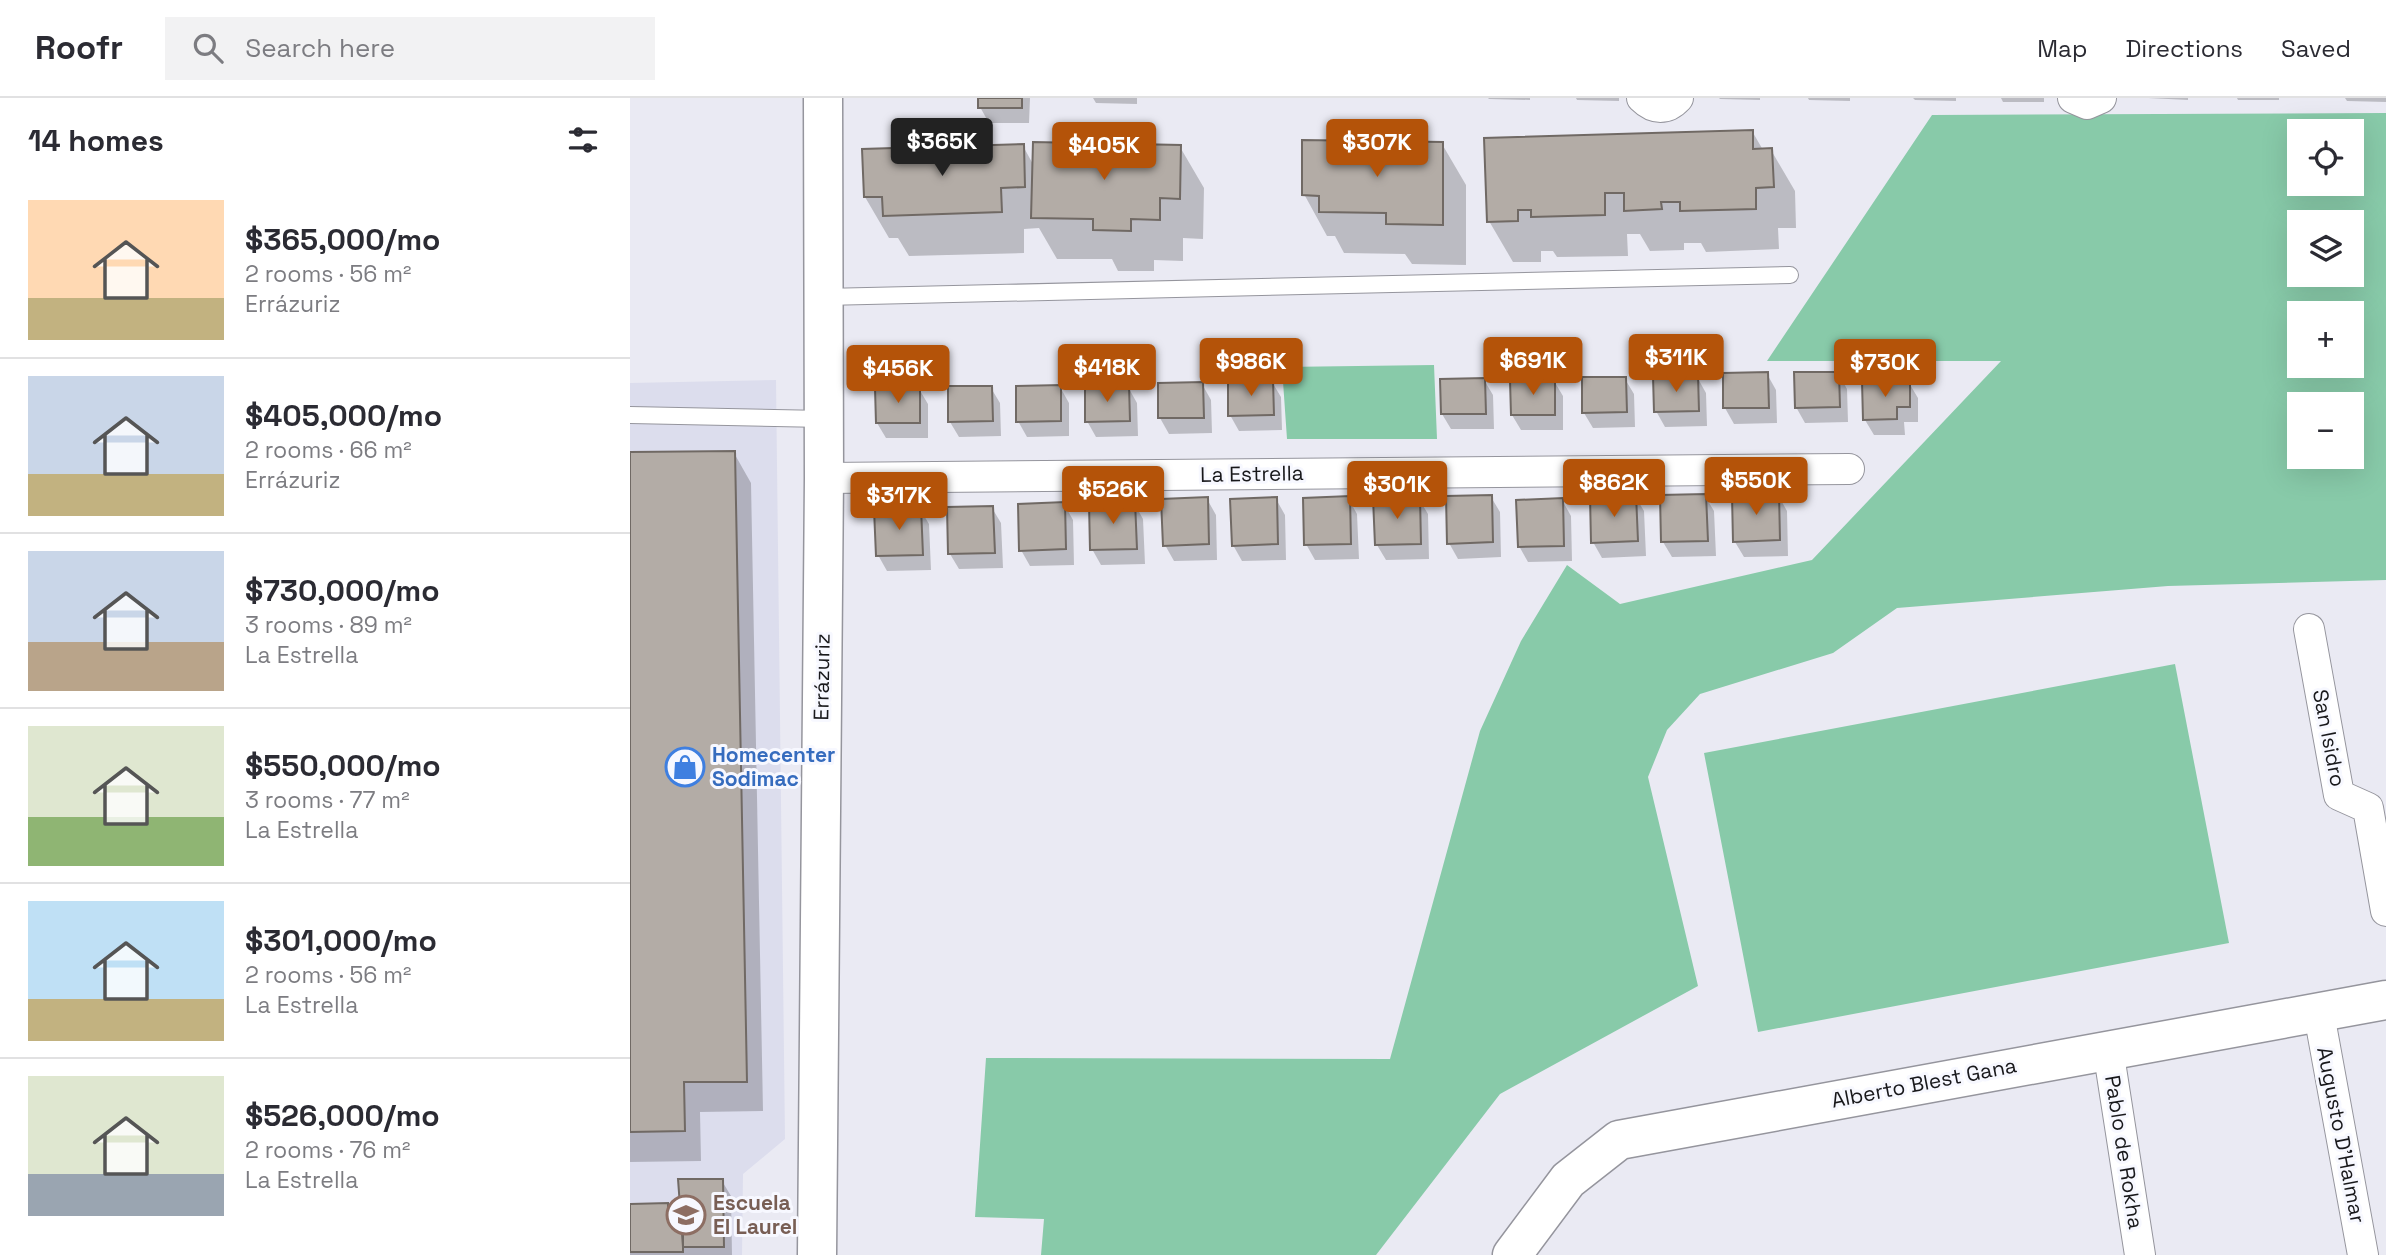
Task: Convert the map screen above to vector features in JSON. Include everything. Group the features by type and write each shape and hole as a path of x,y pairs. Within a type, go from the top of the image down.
{"street":[{"name":"Errázuriz","path":"817,1255 824,478 822,98"},
{"path":"1642,98 1649,105 1660,107 1671,105 1678,98"},
{"path":"2073,98 2087,104 2101,98"},
{"name":"La Estrella","path":"824,478 1849,469"},
{"name":"San Isidro","path":"2309,629 2339,796 2377,807 2386,911"},
{"name":"Alberto Blest Gana","path":"1512,1255 1568,1180 1619,1140 2386,1000"},
{"name":"Augusto D'Halmar","path":"2319,1014 2364,1255"},
{"name":"Pablo de Rokha","path":"2108,1049 2140,1255"}],"lane":[{"path":"824,297 1790,275"},
{"path":"630,415 824,419"}],"shaded area":[{"path":"776,380 785,1139 743,1174 742,1255 630,1255 630,383"}],"green space":[{"path":"2386,113 2386,580 2168,586 1897,608 1833,653 1700,694 1667,730 1648,777 1698,986 1500,1094 1376,1255 1041,1255 1044,1219 975,1217 986,1058 1390,1059 1480,731 1521,641 1567,565 1620,604 1812,560 2001,361 1767,361 1932,115"},
{"path":"1434,365 1437,439 1287,439 1282,367"},
{"path":"2175,664 2229,943 1758,1032 1704,753"}],"building":[{"path":"978,98 1022,98 1022,108 978,108"},
{"path":"1753,130 1753,149 1772,148 1774,187 1756,188 1756,209 1680,211 1680,202 1661,202 1662,209 1624,211 1624,193 1605,193 1605,215 1531,217 1531,210 1518,210 1518,221 1487,222 1484,138"},
{"path":"1302,140 1443,142 1443,225 1386,224 1386,213 1319,212 1319,196 1302,195"},
{"path":"1033,142 1181,145 1180,199 1160,198 1160,220 1131,219 1131,231 1093,230 1093,219 1031,218"},
{"path":"1024,144 1025,187 1001,188 1002,212 883,216 882,197 864,197 862,149"},
{"path":"1768,372 1769,408 1723,408 1723,373"},
{"path":"1794,372 1839,372 1840,407 1795,408"},
{"path":"1698,375 1699,411 1654,412 1653,376"},
{"path":"1582,377 1626,377 1627,412 1582,413"},
{"path":"1485,378 1486,414 1441,414 1440,379"},
{"path":"1555,379 1555,415 1511,415 1510,380"},
{"path":"1228,380 1273,380 1274,415 1228,416"},
{"path":"1862,381 1910,381 1910,407 1897,407 1897,419 1863,420"},
{"path":"1203,382 1204,418 1158,418 1158,383"},
{"path":"1061,385 1061,421 1016,422 1016,386"},
{"path":"1129,385 1130,421 1085,422 1085,386"},
{"path":"948,386 992,386 993,421 948,422"},
{"path":"920,387 920,423 876,423 875,388"},
{"name":"Homecenter Sodimac","path":"735,451 747,1082 684,1082 685,1131 630,1132 630,452"},
{"path":"1779,493 1780,540 1733,542 1732,495"},
{"path":"1636,494 1638,541 1591,543 1590,496"},
{"path":"1706,494 1708,541 1661,542 1660,495"},
{"path":"1492,495 1493,542 1447,544 1446,496"},
{"path":"1350,496 1351,544 1304,545 1303,498"},
{"path":"1208,497 1209,544 1163,546 1161,499"},
{"path":"1277,497 1278,544 1232,546 1230,499"},
{"path":"1420,497 1421,544 1375,545 1373,498"},
{"path":"1563,498 1564,546 1518,547 1516,500"},
{"path":"1135,501 1137,549 1090,550 1089,503"},
{"path":"1065,502 1066,549 1019,551 1018,504"},
{"path":"993,506 995,553 948,554 947,507"},
{"path":"921,507 923,555 876,556 874,509"},
{"path":"678,1179 723,1179 724,1247 683,1247"},
{"path":"668,1203 668,1212 683,1211 683,1252 630,1252 630,1204"}],"place":[{"name":"Homecenter Sodimac","path":"685,767"},
{"name":"Escuela El Laurel","path":"686,1215"}]}
